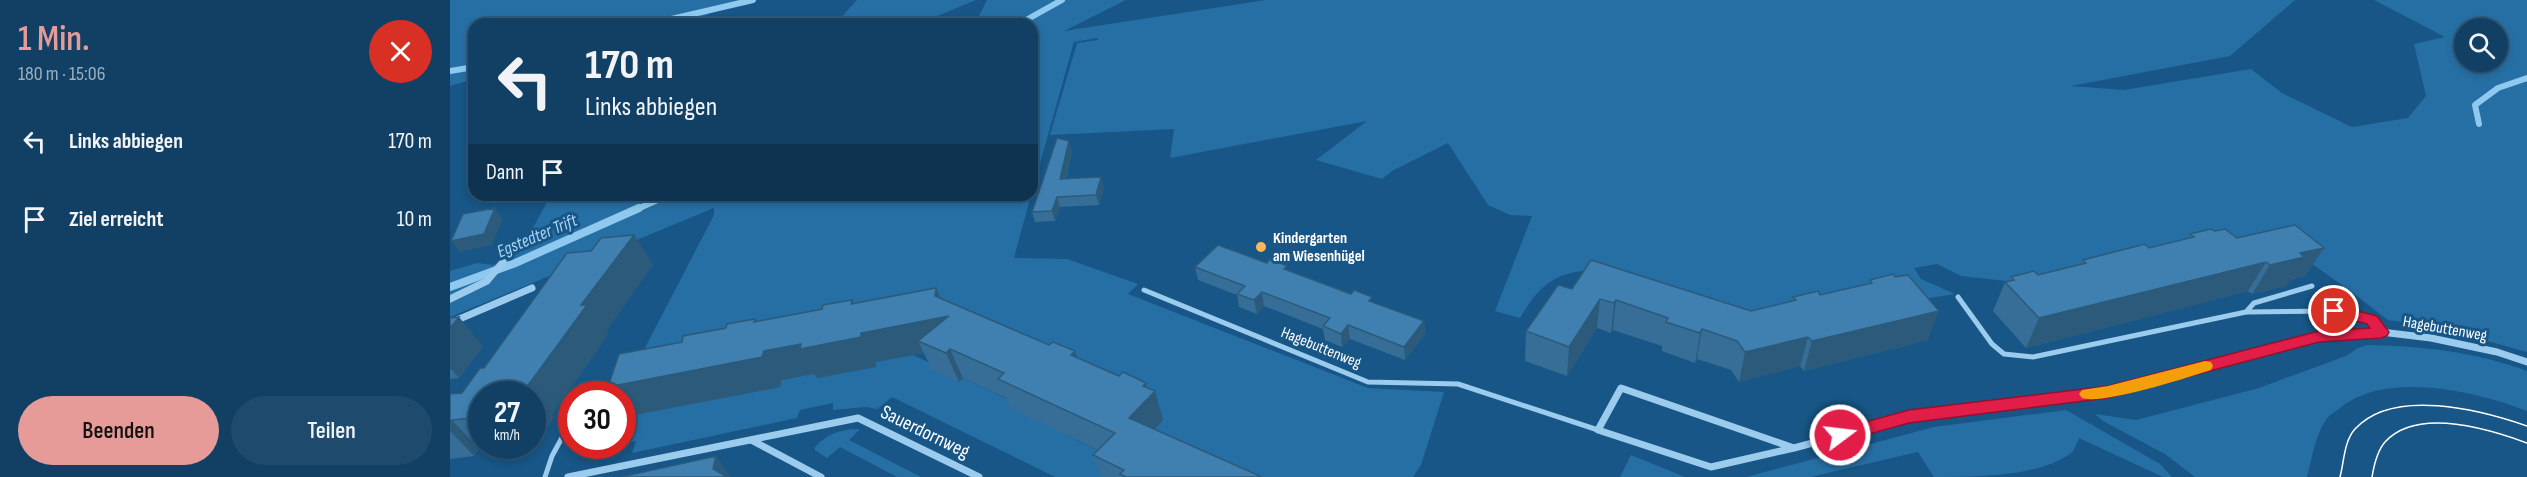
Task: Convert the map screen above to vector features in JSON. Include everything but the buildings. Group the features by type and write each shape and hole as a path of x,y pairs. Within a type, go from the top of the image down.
{"street":[{"path":"450,299 478,288 497,272 503,262"},
{"path":"450,322 532,288"},
{"name":"Hagebuttenweg","path":"1598,430 1711,467 1794,448 1909,417 2108,392 2319,336 2381,332 2431,338 2497,352 2527,362"},
{"path":"1598,430 1621,388 1794,448"},
{"name":"Sauerdornweg","path":"568,477 858,418 979,477"},
{"path":"750,440 821,477"}],"lane":[{"path":"2246,312 2254,303 2312,286"},
{"name":"Hagebuttenweg","path":"1144,290 1368,381 1458,384 1598,430"},
{"path":"1958,297 1992,344 2004,354 2033,357 2246,312 2334,311 2372,320 2381,332"},
{"path":"545,477 558,445"}],"shaded area":[{"path":"450,0 754,0 699,11 710,14 698,18 468,18 468,81 450,86"},
{"path":"857,0 976,0 932,18 841,18"},
{"path":"987,0 1126,0 1064,31 1266,0 2295,0 2230,56 2071,86 2124,90 2251,69 2282,93 2352,127 2408,118 2426,96 2414,44 2445,37 2374,0 2527,0 2527,352 2437,327 2388,320 2286,246 2024,283 1961,276 1937,264 1914,268 1921,279 1955,294 1750,319 1597,270 1583,271 1560,277 1542,288 1520,318 1495,311 1532,216 1510,215 1488,205 1448,143 1392,171 1382,179 1316,160 1367,121 1170,158 1174,129 1050,135 1077,43 1098,40 1097,38 1074,42 1038,171 1038,18 978,18"},
{"path":"548,201 1029,201 1014,258 1067,259 1138,284 1128,294 1368,388 1444,392 1421,465 1413,477 1204,477 948,325 718,399 780,387 781,380 818,373 817,378 875,367 876,362 913,355 937,366 959,382 963,378 1016,403 1078,441 1125,462 1111,477 1055,477 892,397 877,409 866,407 833,410 833,403 800,410 797,418 636,452 636,381 628,381 714,215 714,208 450,317 450,271 477,263 493,265 519,253"},
{"path":"2368,345 2449,351 2508,364 2527,371 2527,411 2483,397 2432,388 2406,387 2359,396 2327,418 2316,440 2307,477 2195,477 2165,454 2103,421 2095,414 2136,420 2259,388 2346,356"},
{"path":"2066,410 2160,464 2172,477 2163,477 2079,438 2071,453 2056,462 2005,474 1934,477 1918,452 1810,477 1746,477 1934,427"},
{"path":"860,429 849,440 921,477 897,477 840,447 827,458 815,450 819,442 830,435"},
{"path":"1631,455 1685,477 1620,477"}],"waterway":[{"path":"676,18 753,0"},
{"name":"Egstedter Trift","path":"1030,18 1062,0"},
{"path":"450,71 468,68"},
{"path":"2479,124 2475,105 2498,88 2527,78"},
{"name":"Egstedter Trift","path":"635,210 655,201"},
{"name":"Egstedter Trift","path":"450,287 513,264 639,208"}],"tram line":[{"path":"2340,477 2346,446 2351,434 2371,416 2391,409 2414,405 2438,406 2486,414 2527,426"},
{"path":"2372,477 2378,454 2385,442 2399,431 2415,425 2434,423 2474,427 2527,443"}],"slow traffic":[{"path":"2087,394 2108,392 2205,366"}],"place":[{"name":"Kindergarten am Wiesenhügel","path":"1261,247"}],"route":[{"path":"1840,435 1909,417 2108,392 2319,336 2381,332 2372,320 2334,311"}]}
